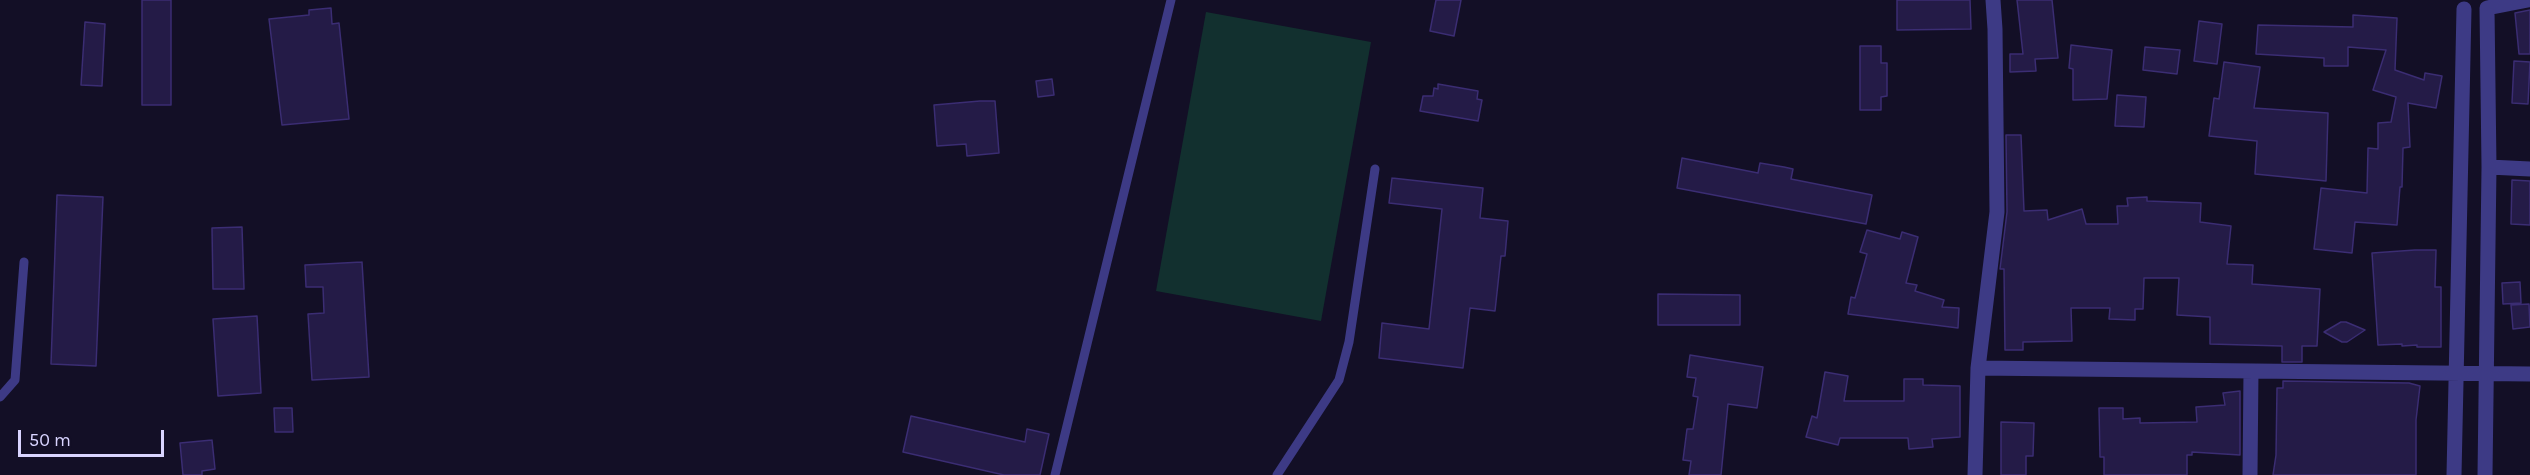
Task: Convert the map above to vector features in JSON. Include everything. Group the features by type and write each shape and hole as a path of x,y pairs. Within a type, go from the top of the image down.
{"street":[{"path":"1975,475 1978,368 1997,212 1993,0"},
{"path":"2485,475 2489,167 2484,4 2528,0"},
{"path":"2454,475 2455,373 2468,4"},
{"path":"2489,167 2530,169"},
{"path":"1978,368 2530,374"},
{"path":"2250,475 2251,371"}],"lane":[{"path":"1055,475 1172,0"},
{"path":"1277,475 1338,380 1349,342 1375,169"},
{"path":"0,397 15,380 24,262"}],"green space":[{"path":"1206,12 1371,42 1321,321 1156,291"}],"building":[{"path":"142,0 171,0 171,105 142,105"},
{"path":"1436,0 1461,0 1454,36 1430,31"},
{"path":"1897,0 1970,0 1971,29 1897,30"},
{"path":"2017,0 2052,0 2058,58 2035,59 2036,71 2010,72 2010,54 2023,54"},
{"path":"331,8 332,24 339,23 349,119 282,125 269,19 309,15 309,10"},
{"path":"2530,10 2530,54 2519,54 2515,13"},
{"path":"2353,15 2397,18 2395,70 2424,80 2425,73 2442,76 2436,108 2408,103 2410,147 2403,148 2402,187 2400,187 2397,225 2355,222 2352,253 2314,249 2321,188 2367,193 2368,148 2378,149 2378,123 2391,122 2396,97 2373,90 2386,50 2348,47 2348,66 2324,66 2324,58 2256,54 2258,25 2353,27"},
{"path":"2199,21 2222,24 2217,64 2194,61"},
{"path":"85,22 105,24 102,86 81,85"},
{"path":"2071,45 2112,50 2107,99 2073,100 2073,69 2069,68"},
{"path":"1860,46 1881,46 1881,63 1887,63 1887,96 1881,97 1881,110 1860,110"},
{"path":"2145,47 2180,50 2177,74 2143,70"},
{"path":"2514,61 2530,62 2528,104 2512,103"},
{"path":"2224,62 2260,67 2254,108 2328,113 2326,181 2255,174 2257,141 2209,136 2214,98 2219,99"},
{"path":"1052,79 1054,95 1038,97 1036,81"},
{"path":"1438,84 1478,91 1477,99 1482,100 1478,121 1420,111 1423,96 1433,96 1434,88 1438,89"},
{"path":"2117,95 2146,97 2144,127 2115,126"},
{"path":"995,101 999,153 967,156 966,144 937,146 934,105"},
{"path":"2006,135 2021,135 2024,211 2047,210 2048,220 2082,209 2086,224 2118,224 2117,206 2128,206 2127,198 2147,197 2147,201 2201,203 2200,222 2231,226 2227,264 2253,265 2252,284 2320,289 2317,346 2302,346 2302,362 2282,362 2282,346 2210,344 2210,317 2177,315 2179,278 2144,278 2143,309 2135,309 2135,320 2109,319 2110,308 2071,308 2072,341 2023,342 2023,350 2005,350 2004,269 2000,269 2007,212"},
{"path":"1682,158 1758,173 1760,163 1784,167 1793,169 1791,179 1872,195 1866,224 1677,188"},
{"path":"1392,178 1483,188 1480,218 1508,221 1505,256 1501,256 1495,311 1470,308 1463,368 1379,358 1382,323 1429,329 1442,209 1389,203"},
{"path":"2512,180 2530,181 2530,225 2511,224"},
{"path":"57,195 103,197 96,366 51,364"},
{"path":"242,227 244,289 213,289 212,228"},
{"path":"1867,230 1900,239 1902,232 1918,237 1906,283 1917,285 1915,291 1944,300 1942,307 1959,308 1958,328 1848,314 1851,297 1855,298 1867,254 1860,252"},
{"path":"2436,250 2435,287 2441,287 2441,347 2378,345 2372,253"},
{"path":"362,262 369,377 312,380 308,314 324,313 323,287 306,287 305,265"},
{"path":"2520,282 2521,303 2503,304 2502,283"},
{"path":"1658,294 1740,295 1740,325 1658,325"},
{"path":"2529,304 2530,327 2513,329 2511,305"},
{"path":"257,316 261,393 218,396 213,319"},
{"path":"2341,322 2365,330 2347,342 2342,342 2324,332"},
{"path":"1690,355 1763,367 1757,408 1728,404 1721,475 1689,475 1691,461 1683,460 1687,429 1693,429 1698,397 1693,396 1696,378 1687,377"},
{"path":"1825,372 1848,376 1844,401 1904,401 1904,379 1923,379 1923,385 1960,386 1960,437 1932,439 1933,447 1909,449 1908,438 1840,438 1838,445 1806,437 1812,416 1817,418"},
{"path":"2283,381 2409,383 2420,386 2416,420 2416,475 2273,475 2276,455 2277,388 2283,388"},
{"path":"2240,391 2240,455 2192,452 2192,455 2187,455 2187,475 2104,475 2104,457 2100,457 2099,408 2123,408 2123,419 2140,418 2140,423 2197,422 2196,407 2225,405 2223,393"},
{"path":"274,408 292,408 293,432 275,432"},
{"path":"911,416 1025,442 1027,429 1049,434 1040,475 1004,475 903,452"},
{"path":"2001,422 2034,423 2033,456 2026,456 2026,475 2001,475"},
{"path":"212,440 215,469 202,471 202,475 183,475 180,443"}]}
